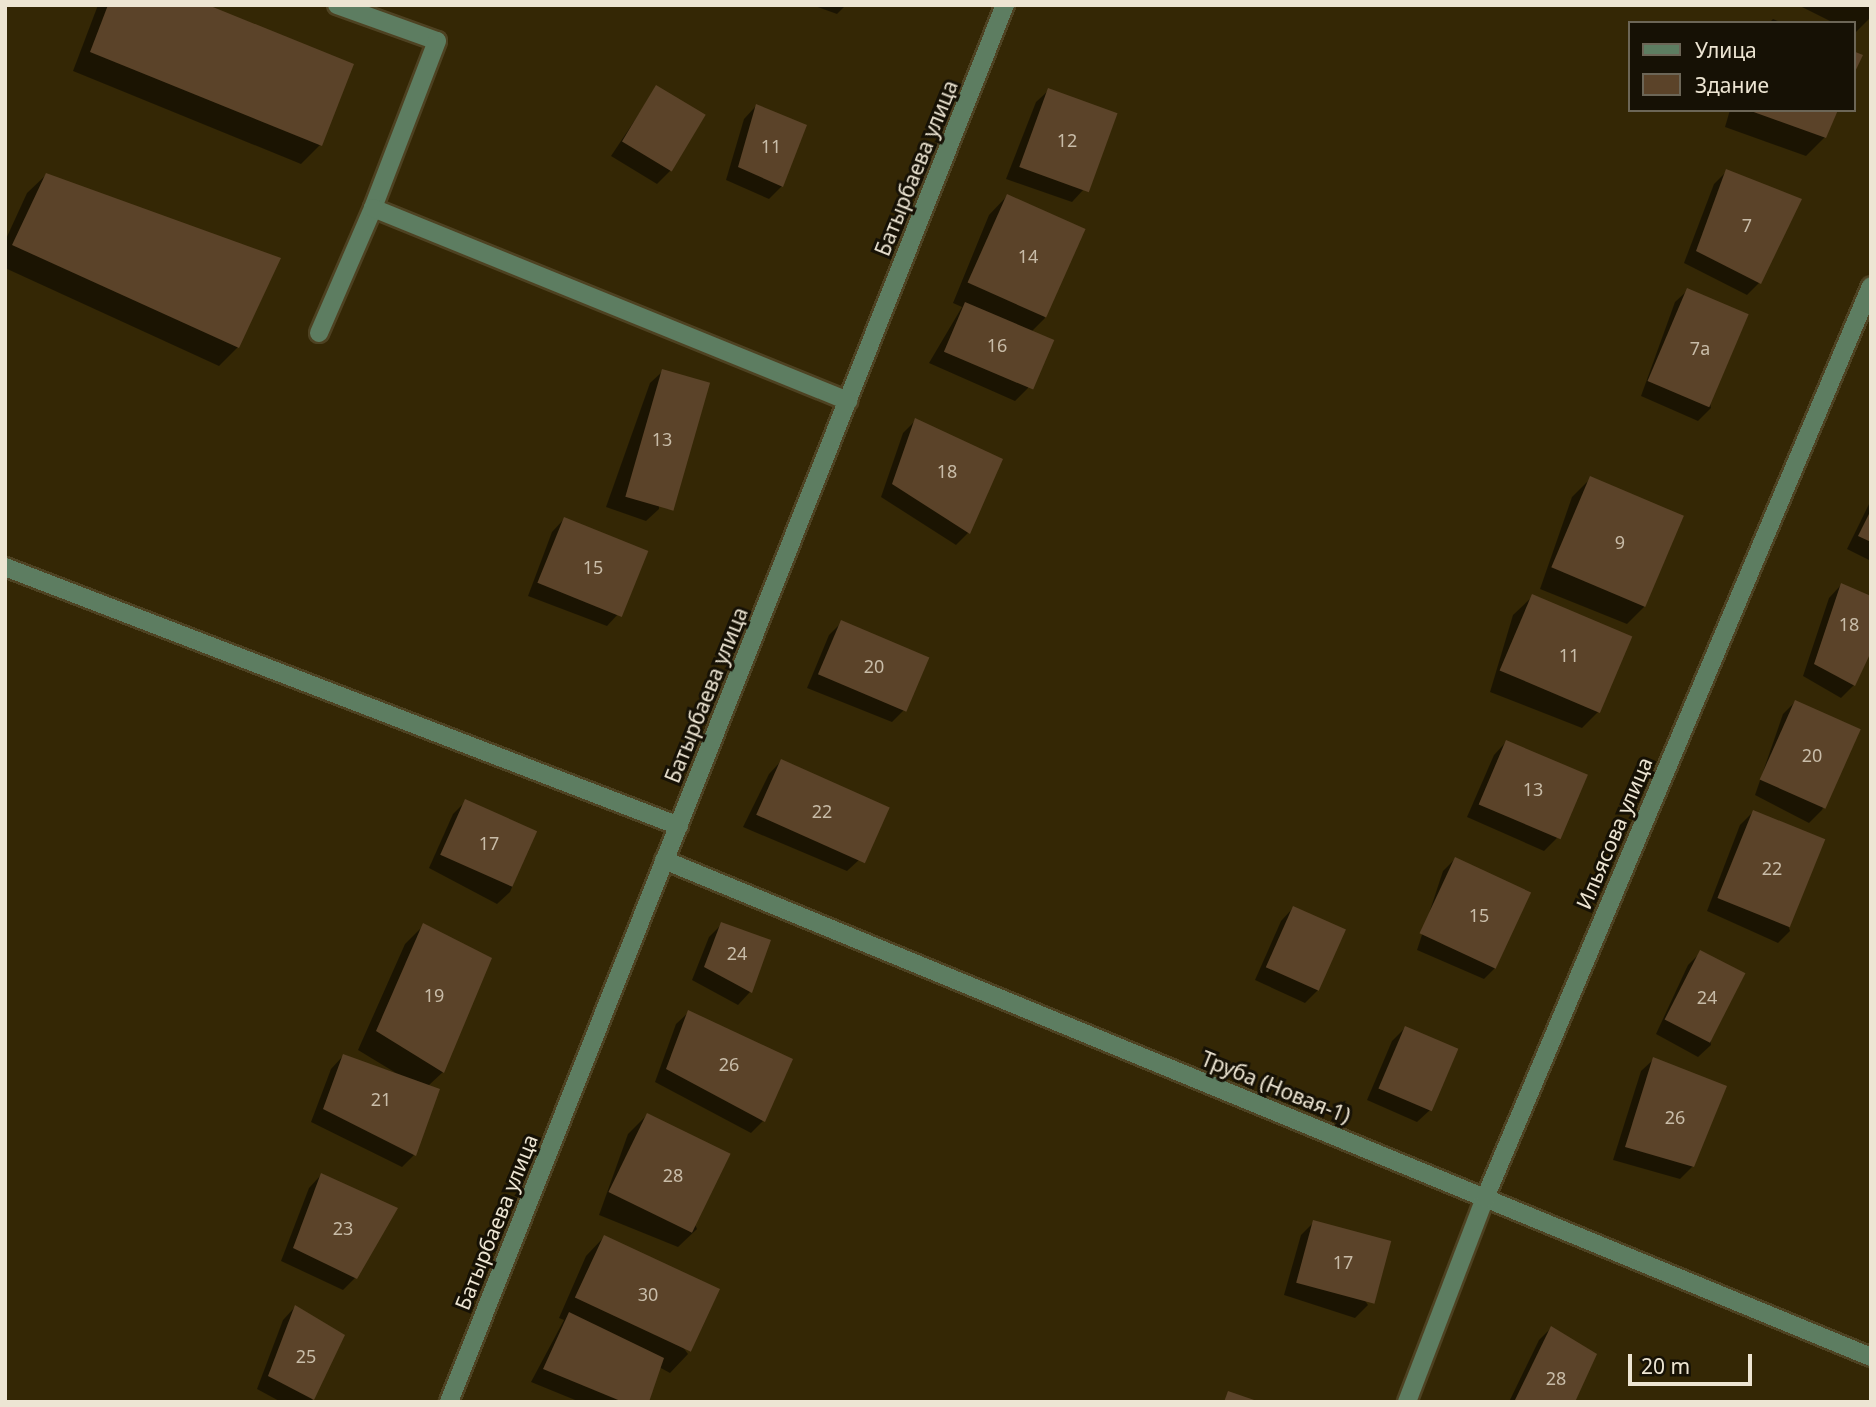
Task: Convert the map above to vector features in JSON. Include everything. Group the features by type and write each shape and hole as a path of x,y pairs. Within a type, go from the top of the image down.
{"street":[{"path":"319,333 373,208 437,41 337,5"},
{"name":"Батырбаева улица","path":"449,1402 1005,5"},
{"path":"373,208 848,401"},
{"name":"Ильясова улица","path":"1407,1402 1485,1198 1871,286"},
{"path":"5,567 679,826"},
{"name":"Труба (Новая-1)","path":"664,860 1871,1357"}],"building":[{"path":"108,5 208,5 354,64 322,146 90,52"},
{"path":"1855,52 1863,55 1855,72"},
{"path":"656,85 706,115 672,171 622,142"},
{"path":"1048,88 1118,113 1089,192 1019,167"},
{"path":"756,104 807,125 783,187 738,167"},
{"path":"1754,112 1837,112 1826,138"},
{"path":"1726,169 1802,199 1761,284 1696,251"},
{"path":"46,173 281,258 239,348 12,245"},
{"path":"1007,194 1086,229 1046,318 968,283"},
{"path":"1687,288 1749,314 1709,407 1648,381"},
{"path":"965,302 1054,340 1033,390 944,352"},
{"path":"662,369 710,383 673,511 625,497"},
{"path":"915,418 1003,459 970,534 892,484"},
{"path":"1590,476 1684,516 1645,607 1551,567"},
{"path":"1871,510 1871,542 1858,536"},
{"path":"564,517 648,551 622,617 537,583"},
{"path":"1841,583 1871,596 1871,652 1855,686 1814,664"},
{"path":"1532,594 1632,637 1600,713 1500,670"},
{"path":"841,620 929,658 906,712 818,674"},
{"path":"1795,700 1861,729 1825,809 1760,779"},
{"path":"1506,740 1588,775 1561,839 1479,804"},
{"path":"781,759 890,807 865,863 756,815"},
{"path":"465,799 537,831 512,887 440,855"},
{"path":"1753,810 1825,839 1790,927 1717,898"},
{"path":"1455,857 1531,892 1496,969 1420,933"},
{"path":"1293,906 1346,930 1319,991 1266,967"},
{"path":"721,922 771,940 752,993 704,967"},
{"path":"423,923 492,958 444,1073 376,1031"},
{"path":"1700,950 1745,973 1710,1043 1665,1019"},
{"path":"688,1010 793,1059 765,1122 666,1069"},
{"path":"1405,1026 1458,1049 1432,1111 1378,1089"},
{"path":"343,1054 440,1089 416,1156 323,1109"},
{"path":"1653,1057 1727,1086 1694,1167 1625,1147"},
{"path":"647,1113 731,1154 692,1233 608,1192"},
{"path":"321,1173 398,1208 357,1279 293,1248"},
{"path":"1313,1220 1391,1241 1374,1304 1296,1283"},
{"path":"604,1235 720,1289 691,1352 575,1298"},
{"path":"295,1305 345,1335 314,1400 268,1376"},
{"path":"569,1312 664,1358 649,1402 623,1402 543,1369"},
{"path":"1551,1326 1597,1354 1575,1402 1514,1402"},
{"path":"1228,1391 1257,1401 1257,1402 1224,1402"}]}
